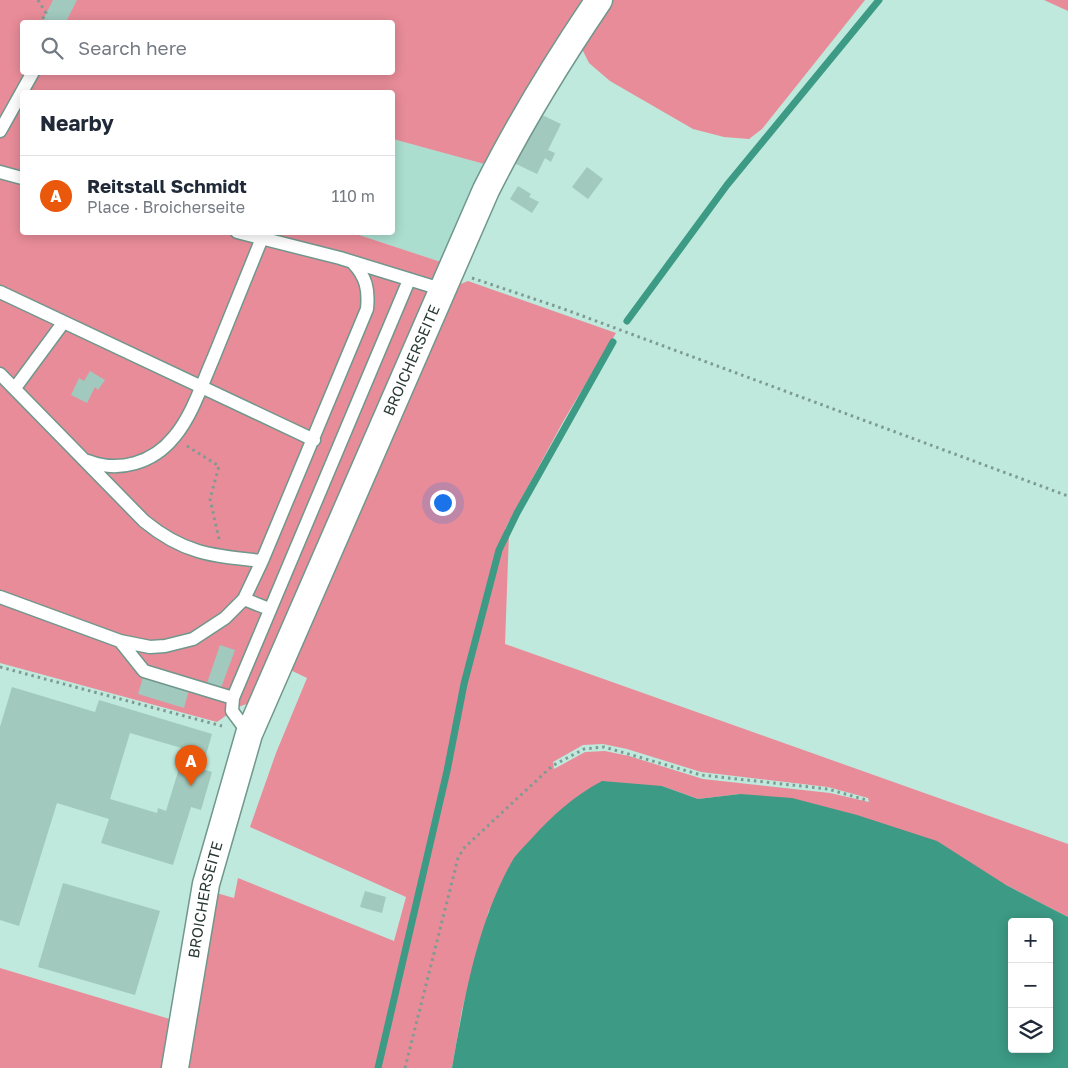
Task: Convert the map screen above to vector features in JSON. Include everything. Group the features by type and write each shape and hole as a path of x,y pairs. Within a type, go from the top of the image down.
{"street":[{"name":"BROICHERSEITE","path":"175,1068 206,884 249,734 449,281 486,190 515,132 558,61 599,0"}],"lane":[{"path":"23,90 31,75"},
{"path":"0,131 20,95"},
{"path":"0,172 20,177"},
{"path":"250,235 340,258 409,280 449,281"},
{"path":"86,460 100,466 130,466 144,460 173,438 201,387 262,238"},
{"path":"0,597 120,641 150,647 192,639 219,622 244,599 314,440 367,309 367,284 353,263"},
{"path":"249,734 232,711 233,698 409,280"},
{"path":"0,292 314,440"},
{"path":"15,388 63,323"},
{"path":"0,374 144,521 161,535 178,545 223,557 262,561"},
{"path":"244,599 269,609"},
{"path":"120,641 144,671 233,698"}],"path":[{"path":"38,0 46,13 42,20"},
{"path":"449,281 561,308 1068,496"},
{"path":"173,438 219,466 210,499 223,557"},
{"path":"0,667 249,734"},
{"path":"405,1068 458,858 464,848 552,766 569,756 584,749 604,747 701,775 828,790 866,800"}],"shaded area":[{"path":"0,0 590,0 488,165 395,140 395,90 20,90 20,235 359,235 441,262 252,702 238,707 217,722 0,663"},
{"path":"607,0 865,0 762,129 749,139 724,137 693,129 610,81 589,63 579,43"},
{"path":"1044,0 1068,0 1068,11"},
{"path":"395,140 488,165 441,262 359,235 395,235"},
{"path":"468,281 616,333 564,420 505,529 509,533 505,644 1068,844 1068,917 1006,885 740,794 698,799 662,786 489,910 462,1010 452,1068 186,1068 213,892 234,898 238,878 394,941 406,897 250,827 276,753 307,678 286,668 458,285","holes":["603,744 627,749 701,772 828,787 868,798 869,802 830,793 703,779 629,756 605,751 585,752 554,769 553,762 583,745"]},
{"path":"602,781 662,786 698,799 740,794 792,798 857,815 937,841 1006,885 1068,917 1068,1068 452,1068 474,960 501,882 520,850 564,806"},
{"path":"0,968 173,1020 168,1068 0,1068"}],"building":[{"path":"53,0 77,0 67,20 43,20"},
{"path":"538,113 561,124 548,150 555,153 551,162 545,158 537,174 514,163"},
{"path":"587,167 603,179 588,199 572,187"},
{"path":"518,186 531,194 529,197 539,202 532,213 510,199"},
{"path":"90,371 105,380 98,390 95,387 87,403 71,395 79,378 84,381"},
{"path":"220,645 235,650 221,688 207,683"},
{"path":"143,677 189,690 184,708 138,694"},
{"path":"12,687 95,712 99,700 212,734 202,769 212,772 201,810 191,807 173,865 101,843 109,819 57,803 19,926 0,920 0,727","holes":["130,733 185,749 166,811 158,808 157,813 110,799"]},
{"path":"63,883 160,911 135,995 38,967"},
{"path":"365,891 386,897 382,913 360,907"}],"waterway":[{"path":"627,321 727,185 879,0"},
{"path":"378,1068 447,771 464,684 499,550 517,513 613,342"}],"place":[{"name":"Reitstall Schmidt","path":"191,786"}]}
